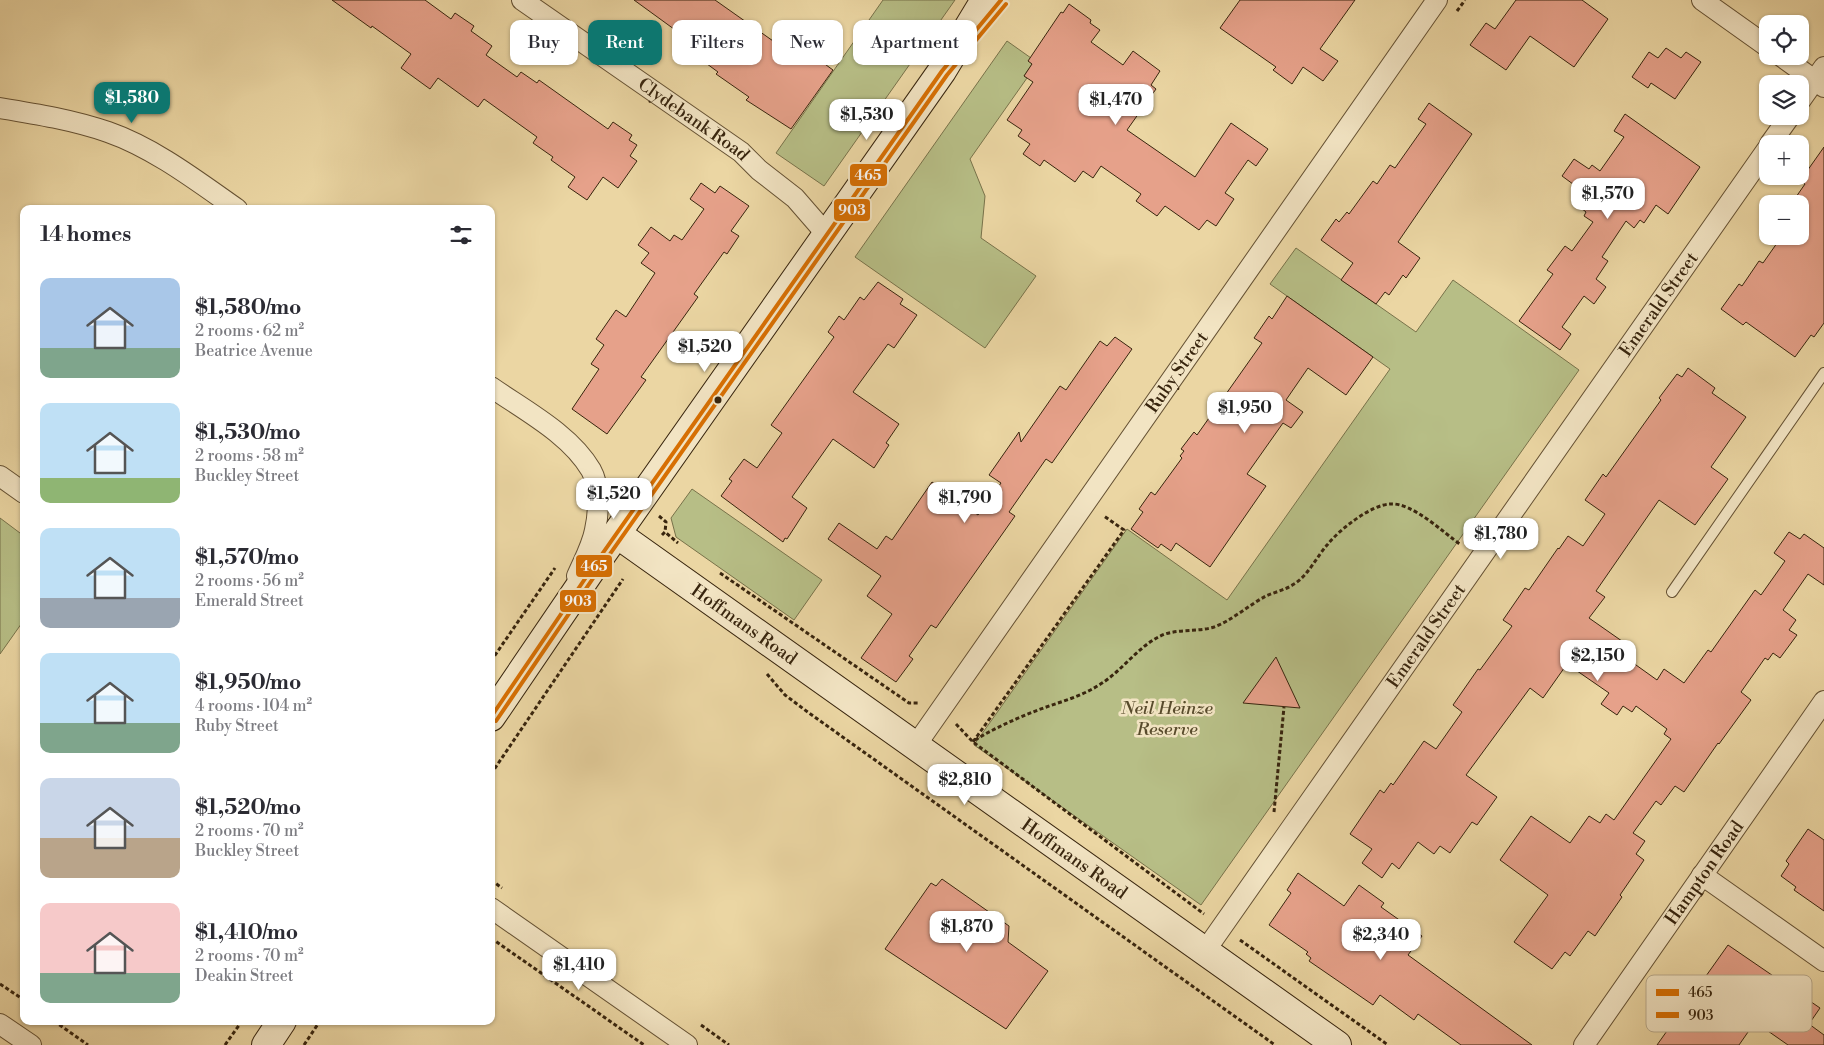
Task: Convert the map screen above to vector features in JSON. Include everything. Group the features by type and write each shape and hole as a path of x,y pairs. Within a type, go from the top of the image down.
{"main road":[{"path":"495,711 617,534 942,72 985,0"},
{"path":"942,72 1000,0"},
{"name":"Hoffmans Road","path":"617,534 1337,1045"},
{"path":"266,1045 279,1025"}],"street":[{"name":"Clydebank Road","path":"522,0 741,152 759,170 795,198 828,236"},
{"name":"Ruby Street","path":"916,745 1437,0"},
{"path":"1702,0 1759,41"},
{"path":"1797,65 1821,78 1809,91"},
{"path":"0,108 80,123 110,133 170,164 231,205"},
{"name":"Emerald Street","path":"1205,951 1759,161"},
{"path":"495,390 564,438 579,453 592,471 597,487 598,506 595,531 562,613"},
{"path":"0,476 20,490"},
{"name":"Hampton Road","path":"1584,1045 1824,701"},
{"path":"1702,875 1824,960"},
{"path":"495,911 687,1045"},
{"path":"0,1024 21,1042"}],"lane":[{"path":"1672,592 1824,373"}],"path":[{"path":"1454,16 1465,0"},
{"path":"1109,508 1103,516 1124,530 972,742 991,730 1033,712 1081,695 1094,688 1120,670 1147,645 1163,635 1182,630 1214,626 1266,596 1293,585 1300,580 1329,542 1355,520 1374,508 1391,503 1405,506 1461,545"},
{"path":"495,655 561,560"},
{"path":"495,768 623,579"},
{"path":"1274,812 1284,707"},
{"path":"495,941 644,1045"},
{"path":"0,984 20,997"},
{"path":"60,1025 88,1045"},
{"path":"225,1045 239,1025"},
{"path":"304,1045 317,1025"}],"green space":[{"path":"883,0 955,0 941,20 869,20"},
{"path":"1007,41 1031,58 1029,61 1032,64 1024,76 1027,78 970,159 985,196 981,238 1036,276 985,348 855,257"},
{"path":"853,43 853,65 909,65 824,186 776,153 838,65 843,65 843,57"},
{"name":"Neil Heinze Reserve","path":"1296,248 1416,332 1453,280 1579,370 1201,905 974,745 1127,529 1227,600 1390,369 1270,284"},
{"path":"692,489 822,580 794,620 676,537 671,518"},
{"path":"0,518 20,533 20,626 0,654"}],"building":[{"path":"332,0 425,0 451,19 455,13 474,26 471,31 492,46 486,55 517,77 521,72 537,83 539,80 608,129 613,122 632,135 629,140 637,145 630,156 637,161 618,188 603,177 587,200 568,187 575,177 551,160 553,157 533,143 537,137 484,99 478,107 438,78 430,89 401,68 411,54"},
{"path":"634,0 715,0 743,20 672,20 672,28"},
{"path":"1240,0 1355,0 1320,49 1338,61 1323,81 1303,67 1292,84 1273,70 1276,67 1220,28"},
{"path":"1516,0 1582,0 1608,19 1574,67 1530,36 1506,70 1470,45 1486,23 1495,29"},
{"path":"1069,4 1091,20 1090,23 1100,30 1091,42 1123,65 1133,51 1160,71 1151,85 1156,89 1127,130 1195,177 1231,123 1268,149 1256,166 1248,160 1225,193 1234,199 1216,226 1207,220 1199,230 1165,206 1157,216 1136,201 1141,194 1101,166 1093,178 1083,171 1075,182 1044,160 1040,166 1023,154 1030,144 1018,136 1022,130 1007,120 1033,82 1024,76 1032,64 1028,61 1061,12 1063,13"},
{"path":"762,33 772,40 772,65 826,65 833,70 791,129 746,100 749,97 716,74 718,72 708,65 762,65"},
{"path":"1666,48 1681,58 1686,52 1701,62 1675,99 1651,83 1648,88 1632,77 1649,52 1658,58"},
{"path":"1429,103 1472,134 1398,242 1420,258 1406,278 1403,275 1389,295 1385,292 1376,304 1341,280 1353,263 1321,240 1336,219 1339,222 1347,212 1349,214 1373,181 1377,184 1390,165 1395,168 1426,124 1418,119"},
{"path":"1625,114 1700,167 1668,214 1656,205 1644,223 1640,220 1634,228 1626,221 1602,257 1608,261 1596,279 1606,287 1594,304 1584,296 1562,327 1571,334 1560,350 1519,321 1553,274 1547,270 1565,246 1572,251 1593,222 1584,216 1586,212 1576,204 1581,198 1573,192 1577,187 1562,176 1574,159 1589,169 1592,165 1600,171 1624,137 1614,131"},
{"path":"1824,147 1824,323 1814,337 1811,335 1795,357 1746,322 1743,325 1721,309 1739,284 1742,286 1759,261 1763,263 1776,245 1809,245 1809,195 1797,195 1804,185 1809,185 1809,168"},
{"path":"701,183 715,193 720,186 749,206 731,231 739,236 727,254 724,252 694,294 698,297 641,377 646,380 607,434 572,409 599,369 591,364 604,345 596,339 616,310 626,317 655,273 641,263 649,253 638,245 651,227 670,241 674,235 682,240 704,209 690,199"},
{"path":"878,282 903,299 900,304 917,315 894,348 888,344 853,392 899,424 886,443 889,445 874,468 833,439 792,497 807,508 787,539 785,538 783,542 721,496 732,481 729,479 744,459 757,468 782,433 771,425 834,337 828,332 839,316 844,320 860,297 864,300"},
{"path":"1287,296 1373,357 1346,395 1308,368 1286,400 1303,412 1291,428 1283,423 1247,474 1266,486 1210,567 1176,543 1171,551 1161,544 1158,548 1131,529 1143,512 1139,509 1151,492 1155,495 1182,458 1180,456 1184,451 1181,449 1194,432 1197,435 1262,343 1254,338 1269,316 1272,319"},
{"path":"1115,337 1132,349 1052,463 1046,459 1009,512 1015,516 936,628 931,625 909,656 913,659 896,682 861,658 892,614 867,596 881,576 828,539 839,523 877,549 886,536 892,540 932,482 978,515 1001,483 989,475 1019,432 1021,442 1060,386 1066,390 1100,341 1107,346"},
{"path":"1688,368 1715,388 1712,393 1746,417 1711,467 1728,479 1695,525 1659,500 1596,591 1605,597 1589,618 1629,646 1622,655 1657,680 1664,669 1684,683 1708,650 1711,652 1755,590 1761,595 1785,561 1774,553 1789,532 1800,539 1804,534 1824,548 1824,585 1808,574 1783,610 1796,620 1789,630 1797,635 1780,658 1773,653 1768,660 1765,658 1741,692 1751,700 1684,792 1675,786 1661,805 1656,801 1633,833 1645,841 1636,854 1644,860 1620,895 1622,897 1595,936 1588,931 1570,956 1565,952 1552,969 1514,942 1548,895 1500,860 1531,816 1570,843 1589,816 1600,823 1606,814 1614,820 1671,739 1664,734 1667,729 1636,706 1632,712 1623,706 1617,715 1601,704 1609,693 1567,664 1543,698 1530,688 1466,775 1497,797 1477,825 1472,822 1450,853 1440,846 1434,854 1418,842 1399,869 1392,863 1382,878 1362,863 1372,849 1350,834 1380,790 1384,793 1391,783 1393,785 1424,741 1436,749 1462,712 1453,705 1478,669 1480,670 1512,626 1503,620 1525,588 1529,590 1568,536 1583,546 1605,514 1585,500 1603,474 1606,477 1661,400 1659,398 1677,374 1682,377"},
{"path":"1276,657 1300,708 1243,703"},
{"path":"1808,829 1824,840 1824,911 1794,890 1796,887 1781,876 1789,864 1786,861"},
{"path":"1298,873 1344,906 1359,885 1384,903 1381,907 1422,936 1408,955 1532,1045 1461,1045 1418,1014 1414,1020 1380,995 1373,1005 1309,961 1311,958 1306,954 1308,952 1269,925 1291,893 1287,890"},
{"path":"942,879 1009,926 1008,942 1048,971 1006,1029 885,949 931,883 936,886"},
{"path":"1728,945 1772,975 1707,975"},
{"path":"1812,1003 1820,1008 1812,1020"},
{"path":"1812,1026 1824,1035 1824,1045 1788,1045 1769,1032 1812,1032"},
{"path":"1666,1032 1748,1032 1739,1045 1657,1045"}],"transit line":[{"name":"465","path":"495,711 593,567 942,71 1001,0"},
{"name":"903","path":"496,721 598,571 947,75 1006,4"}]}
